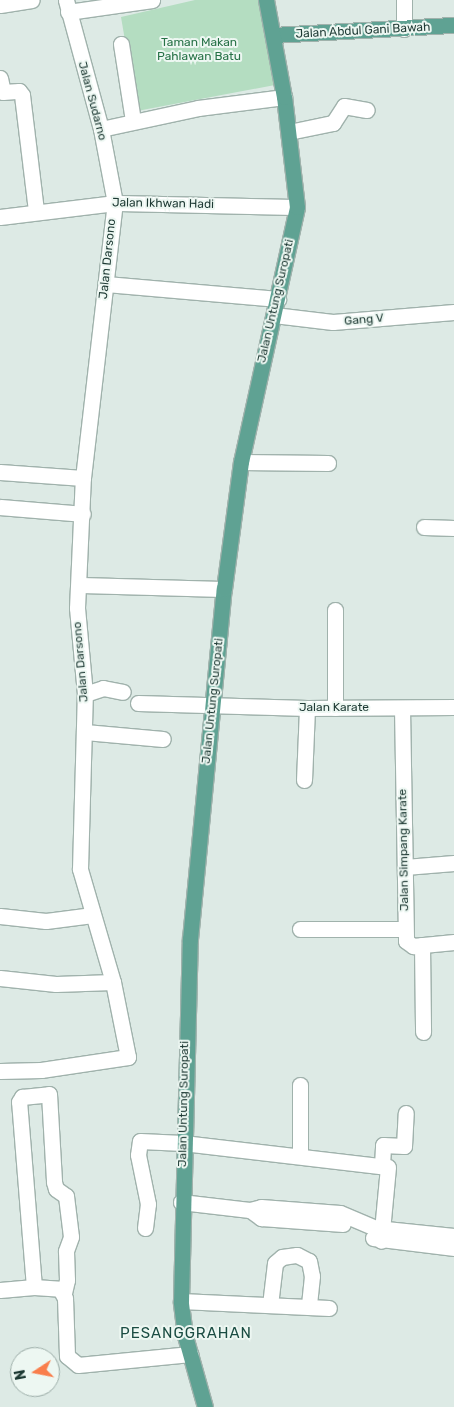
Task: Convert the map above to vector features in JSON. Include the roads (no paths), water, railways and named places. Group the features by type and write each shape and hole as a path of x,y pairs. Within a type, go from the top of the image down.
{"main road":[{"name":"Jalan Untung Suropati","path":"206,1407 190,1354 181,1301 182,1143 190,939 224,589 240,462 297,207 284,97 266,0"},
{"name":"Jalan Abdul Gani Bawah","path":"273,36 454,25"}],"street":[{"path":"0,5 32,0"},
{"path":"67,6 152,0"},
{"path":"404,0 404,29"},
{"name":"Jalan Sudarno","path":"67,6 101,129 115,203"},
{"path":"121,44 133,121"},
{"path":"0,78 4,92 19,91 22,95 36,211"},
{"path":"101,129 198,108 284,97"},
{"path":"289,132 333,123 344,106 367,110"},
{"name":"Jalan Ikhwan Hadi","path":"0,217 36,211 115,203 297,207"},
{"name":"Jalan Darsono","path":"0,1071 41,1070 128,1057 113,982 80,869 85,732 85,694 78,636 83,478 115,203"},
{"path":"106,284 278,298"},
{"name":"Gang V","path":"274,316 334,322 454,312"},
{"path":"240,462 328,463"},
{"path":"0,472 83,478"},
{"path":"0,507 83,514"},
{"path":"424,527 454,528"},
{"path":"80,585 224,589"},
{"path":"335,610 335,708"},
{"path":"85,694 103,688 123,692"},
{"name":"Jalan Karate","path":"138,703 213,707 454,707"},
{"path":"304,780 307,708"},
{"name":"Jalan Simpang Karate","path":"402,708 404,928 408,944 422,945"},
{"path":"85,732 163,739"},
{"path":"404,867 454,863"},
{"path":"0,916 46,921 93,915"},
{"path":"300,929 404,928"},
{"path":"423,1032 422,945 454,942"},
{"path":"0,978 56,984 113,982"},
{"path":"300,1084 300,1155"},
{"path":"34,1287 18,1102 22,1097 49,1094 54,1182 56,1189 66,1196 71,1237 66,1251 67,1280 64,1293 67,1356 74,1364 190,1354"},
{"path":"382,1166 383,1145 404,1146 406,1113"},
{"path":"145,1228 148,1204 138,1155 140,1141 182,1143 300,1155 388,1167 381,1235"},
{"path":"182,1202 250,1210 261,1218 347,1225 381,1235 454,1248"},
{"path":"381,1235 454,1236"},
{"path":"270,1305 275,1263 282,1257 297,1255 309,1261 312,1276 309,1307"},
{"path":"0,1290 55,1286 64,1293"},
{"path":"181,1301 329,1308"}],"district":[{"name":"PESANGGRAHAN","path":"186,1334"}],"park label":[{"name":"Taman Makan Pahlawan Batu","path":"199,50"}]}
